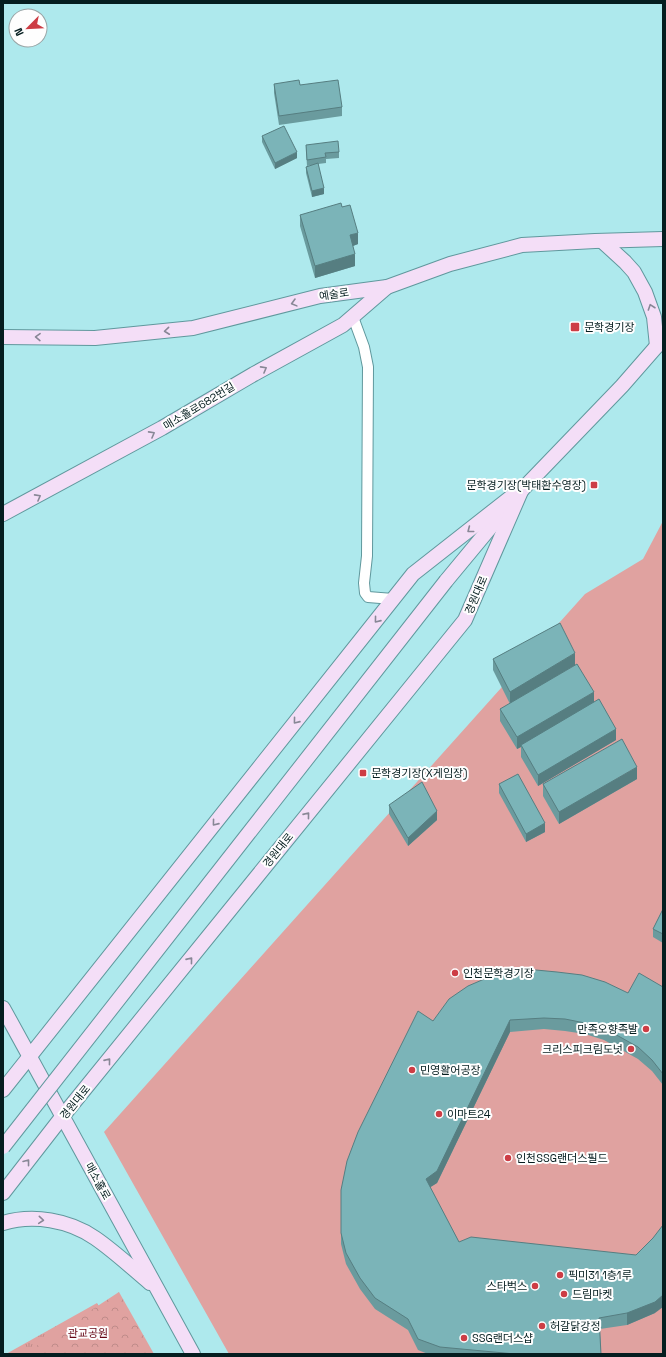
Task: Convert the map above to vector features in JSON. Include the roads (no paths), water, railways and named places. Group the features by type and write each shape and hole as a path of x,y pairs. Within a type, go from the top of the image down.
{"main road":[{"name":"예술로","path":"3,337 96,338 193,328 320,296 387,286 450,264 522,245 663,239"},
{"path":"602,241 634,272 645,292 660,342"},
{"name":"매소홀로682번길","path":"3,514 162,428 254,374 343,325 387,286"},
{"name":"경원대로","path":"3,1148 446,581 522,489 622,386 660,342"},
{"name":"경원대로","path":"3,1090 413,574 522,489"},
{"name":"경원대로","path":"3,1193 62,1117 465,620 522,489"},
{"name":"매소홀로","path":"3,1008 193,1354"},
{"path":"3,1223 40,1219 67,1224 94,1237 156,1288"}],"street":[{"path":"353,317 364,347 368,367 367,556 364,583 365,593 368,597 393,599"}],"place":[{"name":"문학경기장","path":"575,327"},
{"name":"문학경기장(박태환수영장)","path":"594,485"},
{"name":"문학경기장(X게임장)","path":"363,773"},
{"name":"인천문학경기장","path":"455,973"},
{"name":"만족오향족발","path":"646,1029"},
{"name":"크리스피크림도넛","path":"631,1049"},
{"name":"민영활어공장","path":"412,1070"},
{"name":"이마트24","path":"439,1114"},
{"name":"인천SSG랜더스필드","path":"508,1158"},
{"name":"픽미31 1층1루","path":"560,1275"},
{"name":"스타벅스","path":"535,1286"},
{"name":"드림마켓","path":"564,1294"},
{"name":"허갈닭강정","path":"542,1326"},
{"name":"SSG랜더스샵","path":"464,1338"}],"park label":[{"name":"관교공원","path":"88,1333"}]}
